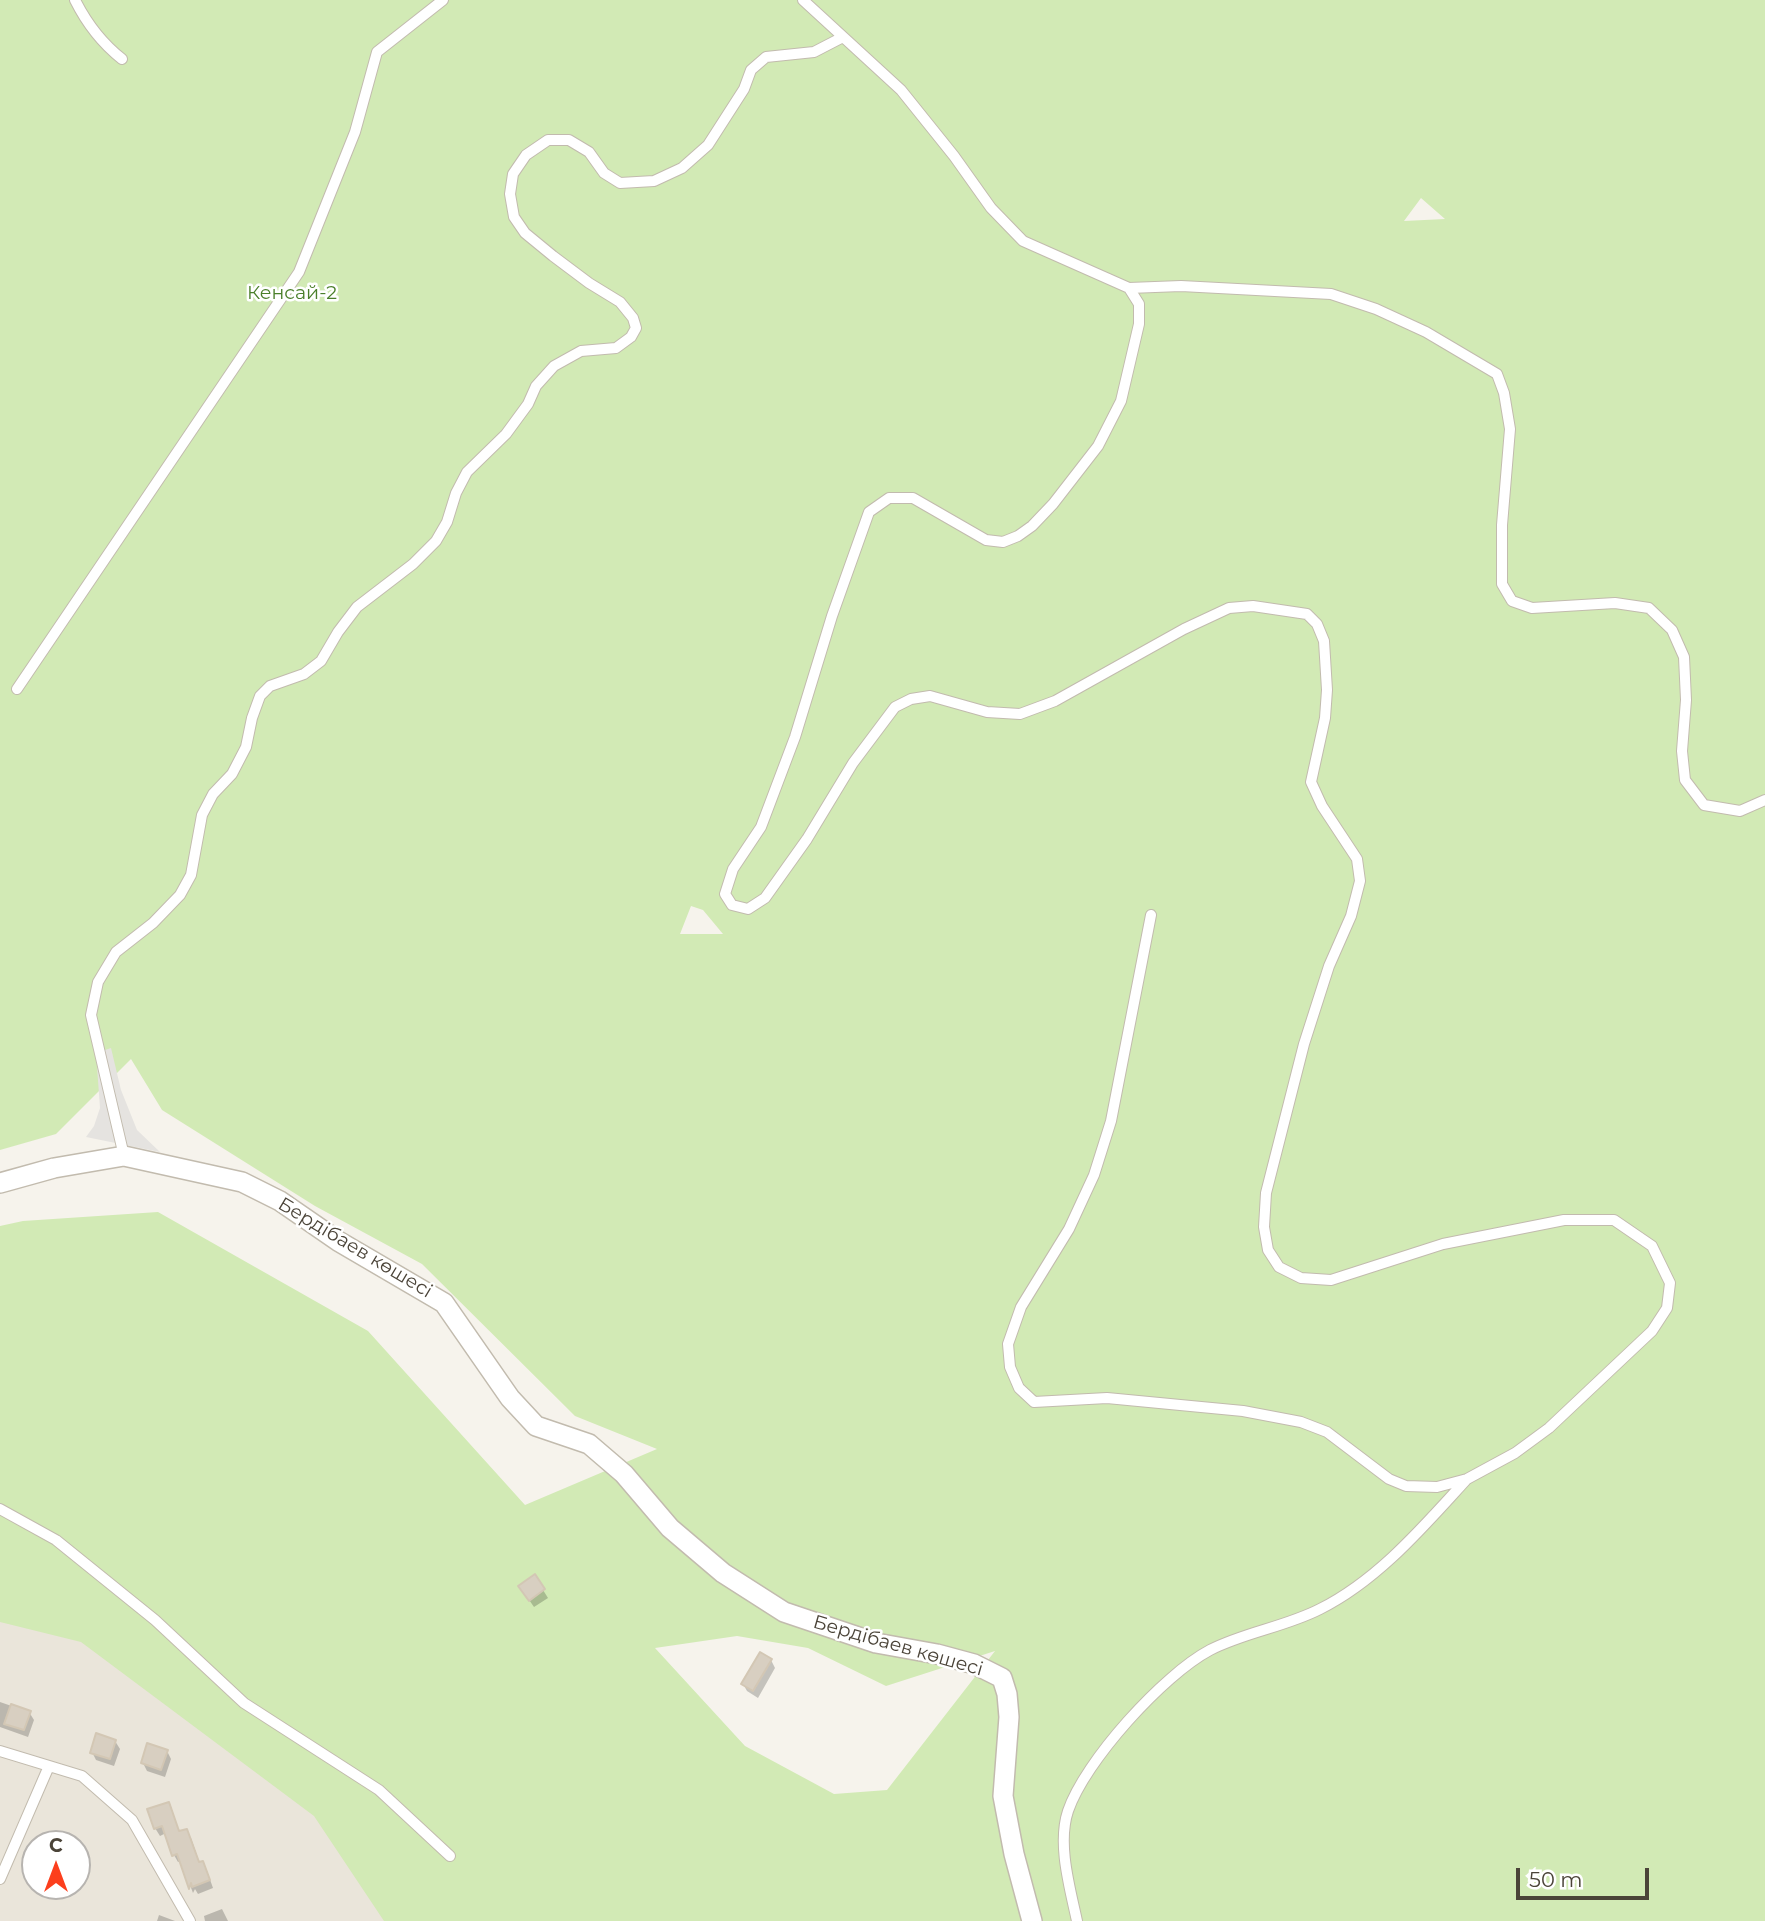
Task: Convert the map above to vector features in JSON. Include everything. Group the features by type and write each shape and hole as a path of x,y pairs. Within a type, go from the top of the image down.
{"street":[{"path":"0,1183 54,1168 124,1156"},
{"name":"Бердібаев көшесі","path":"124,1156 242,1182 280,1201 338,1241 444,1303 510,1398 536,1426 589,1444 624,1474 670,1528 723,1573 784,1612 876,1643 974,1664 1002,1678 1009,1717 1003,1796 1014,1854 1032,1921"}],"lane":[{"path":"75,0 83,15 112,52 122,59"},
{"path":"17,689 299,272 355,132 377,52 443,0"},
{"path":"803,0 901,90 954,156 990,208 1023,241 1129,288 1181,286 1331,294 1376,309 1426,332 1497,374 1504,393 1510,429 1502,525 1502,584 1512,601 1532,608 1615,603 1649,608 1672,630 1684,657 1686,699 1682,751 1685,780 1704,805 1740,811 1765,800"},
{"path":"124,1156 90,1015 98,982 116,951 153,923 180,895 191,875 202,815 213,794 232,774 246,747 260,696 270,686 304,674 321,661 357,607 413,564 436,541 447,522 456,493 467,471 506,434 528,404 536,386 554,366 581,351 616,348 631,337 636,328 633,318 620,302 589,284 525,233 513,217 510,194 513,174 526,155 548,140 569,140 589,152 604,173 620,183 654,181 682,168 708,145 744,89 751,70 766,57 814,52 843,37"},
{"path":"1129,288 1139,304 1139,324 1121,401 1098,446 1053,504 1032,526 1003,542 986,540 913,498 889,498 869,512 832,617 795,737 761,827 733,869 725,894 732,905 748,909 765,898 807,839 879,726 895,707 911,699 930,696 987,712 1020,714 1055,701 1076,687 1228,608 1253,606 1307,614 1317,624 1324,641 1327,690 1325,718 1311,782 1322,806 1357,859 1360,881 1351,916 1329,966 1304,1044 1266,1193 1264,1227 1268,1250 1279,1267 1301,1278 1331,1280 1443,1244 1564,1220 1614,1220 1652,1246 1670,1283 1667,1308 1651,1331 1549,1428 1515,1453 1466,1479 1437,1487 1406,1486 1389,1479 1327,1432 1290,1420 1243,1411 1107,1398 1034,1402 1019,1388 1010,1367 1008,1344 1021,1307 1069,1229 1094,1174 1111,1121 1151,915"},
{"path":"1077,1921 1064,1852 1068,1812 1097,1756 1142,1705 1209,1651 1320,1609 1353,1588 1405,1545 1466,1479"},
{"path":"0,1509 55,1540 155,1620 244,1703 379,1790 450,1856"},
{"path":"0,1751 82,1776 132,1819 190,1921"},
{"path":"0,1879 49,1766"}],"shaded area":[{"path":"111,1048 121,1090 137,1130 160,1152 86,1137 94,1126 100,1108 96,1053"},
{"path":"0,1291 868,1921 0,1921"}],"green space":[{"name":"Кенсай-2","path":"0,0 1765,0 1765,1921 384,1921 314,1816 81,1642 0,1622 0,1226 23,1221 158,1212 368,1331 525,1505 657,1449 575,1416 422,1264 315,1206 162,1110 131,1059 56,1134 0,1150","holes":["1421,198 1445,219 1404,221","691,906 703,910 723,934 680,934","737,1636 808,1648 886,1686 995,1651 887,1790 834,1794 745,1746 655,1648"]}],"building":[{"path":"535,1574 545,1589 529,1601 518,1586"},
{"path":"760,1652 772,1659 753,1691 741,1684"},
{"path":"11,1704 31,1711 24,1730 4,1724"},
{"path":"96,1733 116,1740 110,1759 90,1753"},
{"path":"147,1743 168,1750 161,1770 141,1763"},
{"path":"169,1802 179,1831 187,1829 199,1862 203,1861 210,1880 192,1887 191,1883 189,1889 177,1854 172,1856 162,1826 154,1829 147,1809"}]}
